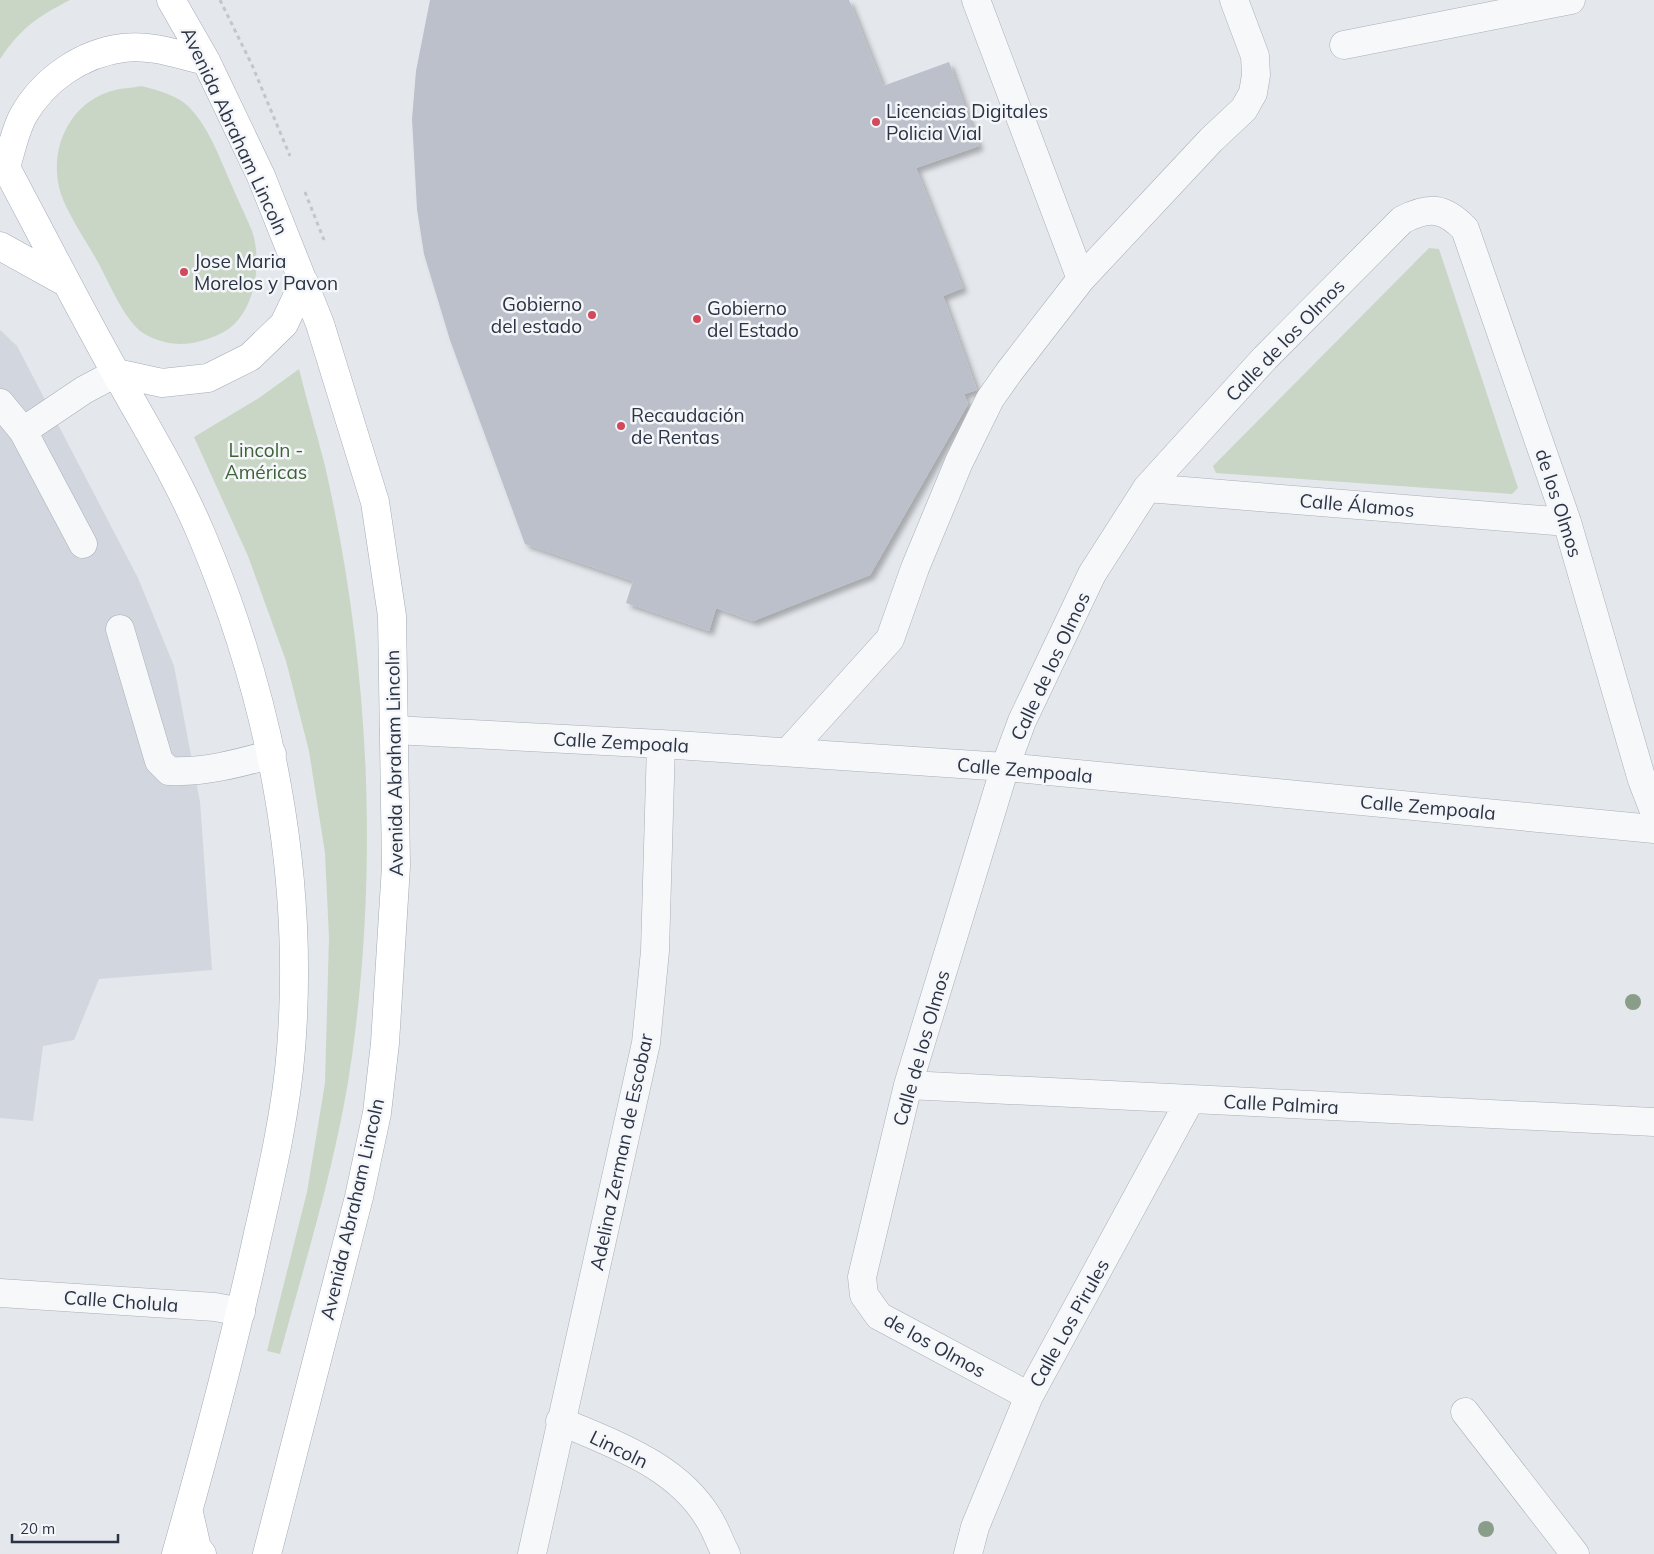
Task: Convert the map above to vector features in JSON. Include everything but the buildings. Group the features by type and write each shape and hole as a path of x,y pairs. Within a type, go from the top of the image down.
{"main road":[{"name":"Avenida Abraham Lincoln","path":"172,0 206,61 261,176 320,324 375,502 392,616 396,866 385,1043 377,1113 359,1197 267,1554"},
{"path":"176,1554 241,1312 277,1152 291,1049 293,970 291,889 272,754 245,649 201,534 160,451 65,282 3,162 22,117 44,87 79,61 124,48 158,50 206,61"},
{"path":"0,246 65,282"},
{"path":"116,373 162,383 208,378 250,357 284,324 304,282"},
{"path":"188,1512 197,1548 202,1554"}],"street":[{"path":"976,0 1081,278"},
{"path":"788,752 890,639 915,568 955,471 990,399 1081,278 1211,140 1244,109 1253,94 1256,75 1255,56 1234,0"},
{"path":"1344,46 1571,0"},
{"name":"Calle de los Olmos","path":"862,1277 908,1085 1005,767 1022,721 1092,574 1148,488 1265,358 1402,220 1419,211 1438,211"},
{"name":"de los Olmos","path":"1438,211 1454,218 1465,229 1567,522 1642,780 1654,812"},
{"path":"22,431 84,390 116,373"},
{"path":"0,403 22,431 83,544"},
{"name":"Calle Álamos","path":"1148,488 1567,522"},
{"path":"120,629 159,761 169,771 181,772 245,762 272,754"},
{"name":"Calle Zempoala","path":"394,730 661,744 1005,767 1654,829"},
{"name":"Adelina Zerman de Escobar","path":"532,1554 560,1421 646,1043 655,951 661,744"},
{"name":"Calle Palmira","path":"908,1085 1654,1122"},
{"name":"Calle Los Pirules","path":"968,1554 975,1527 1029,1396 1190,1100"},
{"name":"de los Olmos","path":"862,1277 864,1295 879,1316 1029,1396"},
{"name":"Calle Cholula","path":"0,1293 215,1307 241,1312"},
{"path":"1465,1412 1575,1554"},
{"name":"Lincoln","path":"560,1421 647,1459 682,1487 709,1518 726,1554"}],"shaded area":[{"path":"0,330 17,346 138,578 174,666 200,802 212,970 99,979 74,1040 43,1046 33,1121 0,1118"}],"green space":[{"path":"0,0 70,0 31,24 15,39 0,59"},
{"path":"141,86 179,99 196,115 208,132 252,231 257,258 254,288 249,302 233,325 222,333 202,341 182,344 163,342 143,333 136,327 118,301 68,211 57,178 57,161 60,145 74,116 85,105 99,96 115,90"},
{"path":"1429,248 1439,249 1518,488 1512,494 1216,473 1213,466"},
{"name":"Lincoln - Américas","path":"299,369 325,466 340,538 352,612 365,760 367,834 365,909 360,983 346,1094 321,1206 280,1354 267,1351 307,1192 325,1083 329,937 325,853 309,751 286,661 248,556 194,437 259,398"}],"place":[{"name":"Licencias Digitales Policia Vial","path":"876,122"},
{"name":"Jose Maria Morelos y Pavon","path":"184,272"},
{"name":"Gobierno del estado","path":"592,315"},
{"name":"Gobierno del Estado","path":"697,319"},
{"name":"Recaudación de Rentas","path":"621,426"}]}
